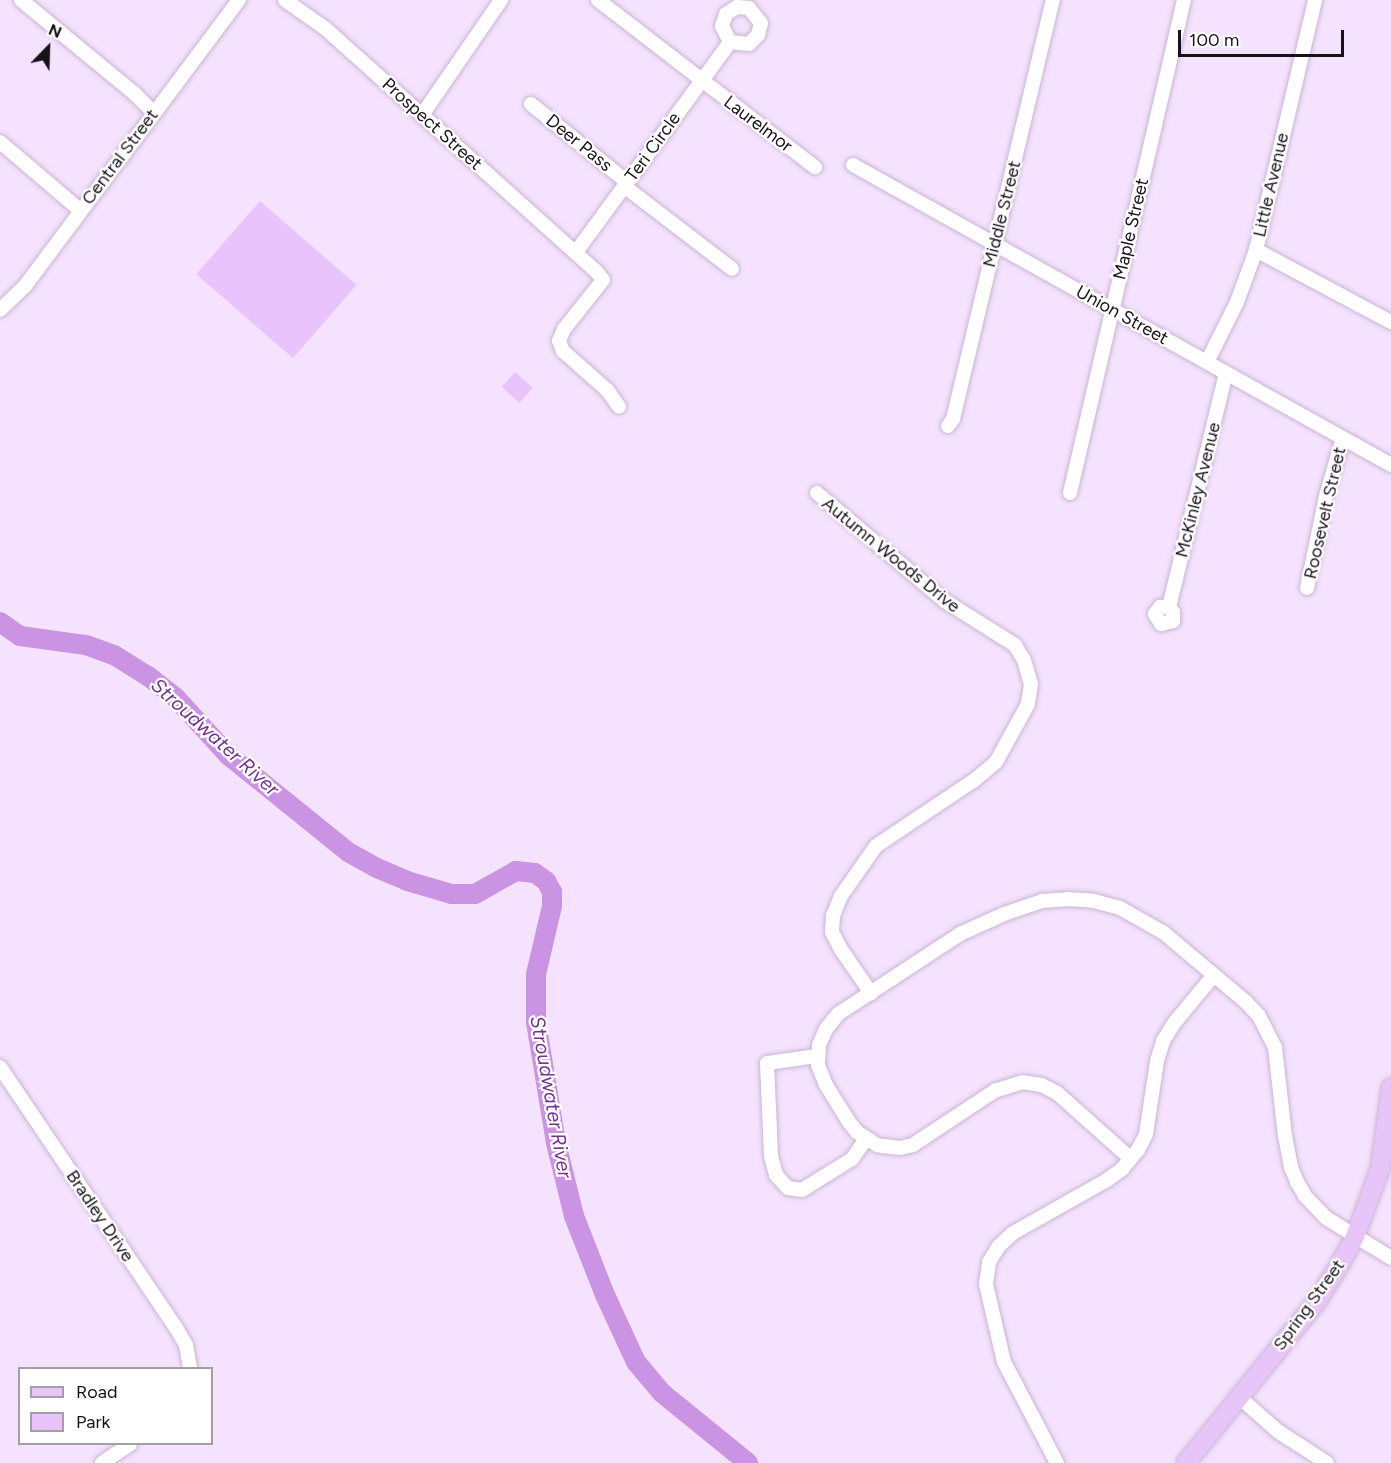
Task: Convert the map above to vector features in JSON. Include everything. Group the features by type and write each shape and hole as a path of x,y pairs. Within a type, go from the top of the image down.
{"main road":[{"name":"Spring Street","path":"1186,1463 1317,1300 1355,1237 1380,1169 1391,1088"}],"street":[{"path":"21,0 135,94 154,113"},
{"name":"Central Street","path":"3,303 17,297 239,0"},
{"name":"Prospect Street","path":"285,0 326,29 576,252 603,280 564,329 559,341 563,351 608,391 619,407"},
{"path":"422,115 501,0"},
{"name":"Laurelmor","path":"598,0 815,167"},
{"name":"Middle Street","path":"948,426 953,419 1053,0"},
{"name":"Maple Street","path":"1070,493 1184,0"},
{"name":"Little Avenue","path":"1207,362 1237,302 1256,250 1315,0"},
{"name":"Teri Circle","path":"576,252 730,42"},
{"name":"Deer Pass","path":"531,104 732,269"},
{"path":"0,142 80,210"},
{"name":"Union Street","path":"853,165 1391,465"},
{"path":"1256,250 1391,322"},
{"name":"McKinley Avenue","path":"1169,607 1226,373"},
{"name":"Roosevelt Street","path":"1307,588 1326,496 1343,438"},
{"name":"Autumn Woods Drive","path":"817,494 945,601 1015,645 1024,660 1031,684 1028,704 996,762 973,781 876,846 841,896 833,916 832,932 840,948 871,993"},
{"path":"1130,1158 1065,1099 1049,1089 1031,1083 1014,1083 996,1090 913,1145 883,1147 866,1139 849,1122 826,1085 817,1056 822,1037 832,1020 962,933 1030,904 1068,899 1094,901 1132,913 1164,933 1258,1016 1275,1048 1285,1136 1291,1167 1297,1182 1315,1207 1355,1237 1391,1258"},
{"path":"1057,1463 1004,1362 986,1284 989,1262 999,1246 1013,1233 1107,1180 1130,1158 1146,1134 1157,1061 1166,1034 1214,975"},
{"path":"817,1056 767,1063 771,1156 776,1175 788,1188 802,1190 852,1158 866,1139"},
{"name":"Bradley Drive","path":"0,1067 175,1326 186,1345 190,1367"},
{"path":"1239,1397 1280,1432 1327,1463"},
{"path":"102,1463 127,1445"}],"green space":[{"path":"260,201 357,285 293,358 196,274"},
{"path":"515,372 533,388 519,403 502,387"}],"waterway":[{"name":"Stroudwater River","path":"0,622 20,636 86,645 114,655 148,676 176,698 228,755 348,852 377,868 407,881 452,894 475,894 516,871 535,873 546,881 552,892 552,906 536,974 536,1022 556,1143 574,1216 605,1295 636,1362 662,1393 748,1463"}]}
